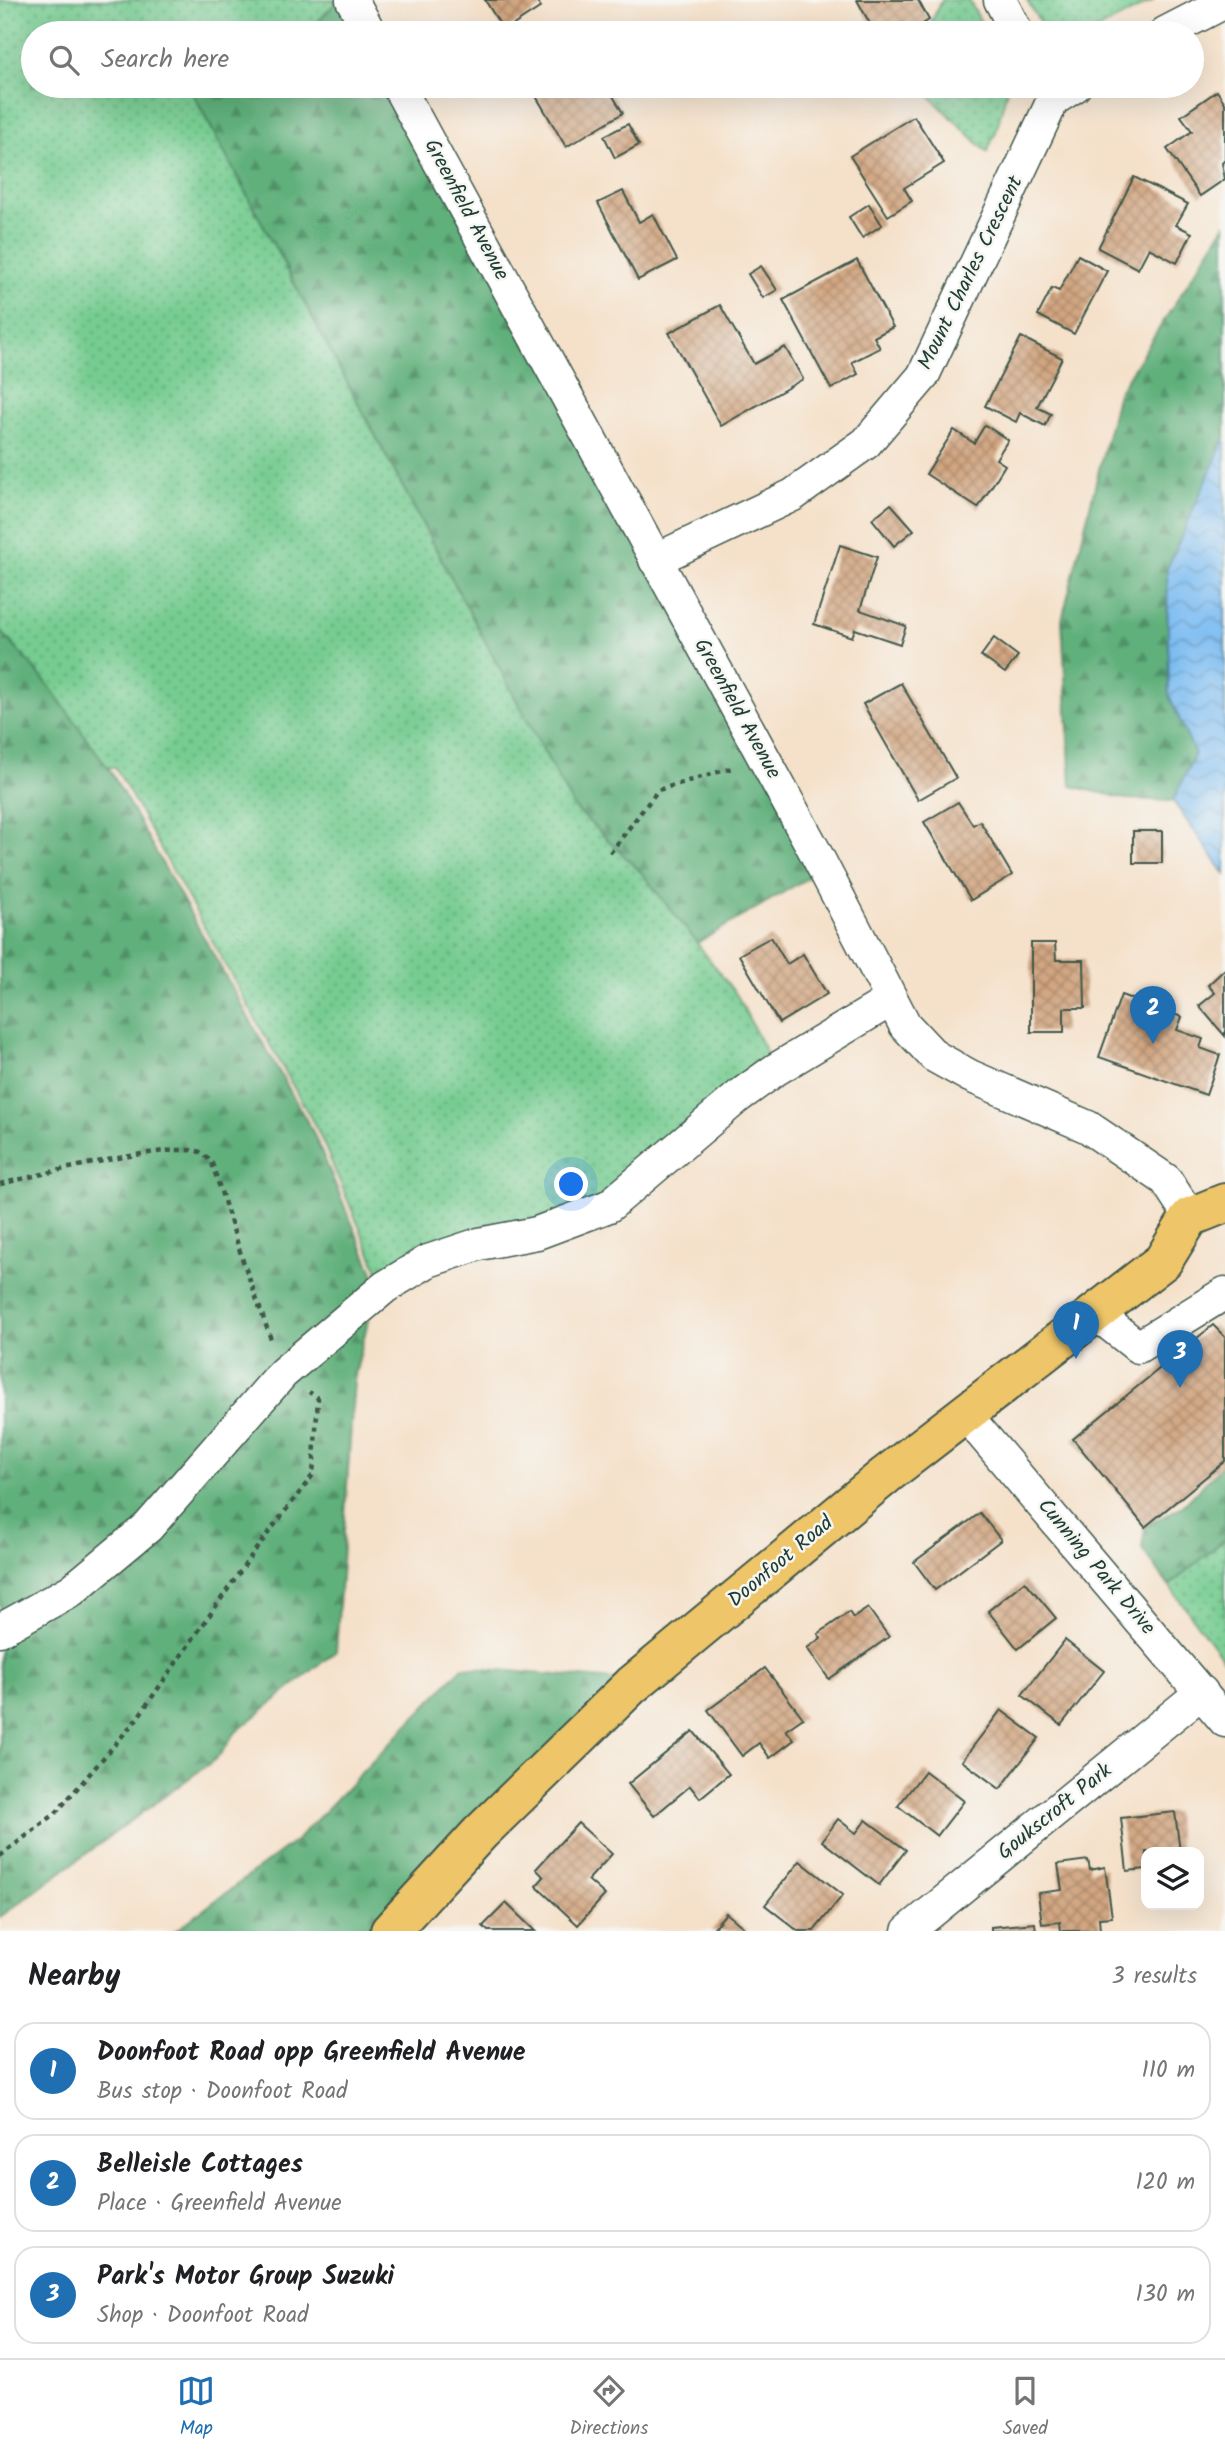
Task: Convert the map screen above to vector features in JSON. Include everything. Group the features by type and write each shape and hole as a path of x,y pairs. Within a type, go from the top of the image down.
{"main road":[{"path":"1190,1217 1225,1203"},
{"name":"Doonfoot Road","path":"390,1931 480,1833 632,1685 965,1414 1163,1261 1190,1217"}],"street":[{"path":"352,0 363,21"},
{"path":"1000,0 1011,21"},
{"path":"1188,21 1225,2"},
{"name":"Greenfield Avenue","path":"405,98 767,764 905,1025 934,1055 970,1076 1088,1127 1166,1180 1190,1217"},
{"name":"Mount Charles Crescent","path":"655,560 793,495 866,443 923,376 1055,98"},
{"path":"0,1630 72,1590 148,1527 283,1373 386,1286 428,1261 479,1244 537,1233 609,1206 739,1096 775,1070 891,1000"},
{"path":"1095,1313 1138,1347 1225,1293"},
{"name":"Cunning Park Drive","path":"965,1414 1225,1721"},
{"name":"Goukscroft Park","path":"908,1931 1202,1692"}],"path":[{"path":"610,853 658,790 708,773 745,765 758,770 767,764"}],"green space":[{"path":"0,0 338,0 319,21 21,21 21,98 195,98 573,806 641,872 697,943 738,997 775,1070 638,1183 385,1287 318,1131 115,767 0,776"},
{"path":"338,0 358,21 319,21"},
{"path":"942,0 969,0 980,21 932,21"},
{"path":"1027,0 1154,0 1114,21 1039,21"},
{"path":"195,98 405,98 823,869 697,943 641,872 573,806"},
{"path":"931,98 1005,98 996,132 987,152"},
{"path":"1225,225 1225,438 1167,569 1169,695 1195,754 1173,801 1126,799 1071,786 1062,620 1118,393"},
{"path":"0,630 46,682 111,772 313,1132 377,1282 354,1380 336,1651 236,1732 218,1757 0,1917"},
{"path":"1225,1462 1225,1539 1169,1586 1142,1549 1145,1527 1184,1505"},
{"path":"1225,1537 1225,1661 1169,1586"},
{"path":"463,1667 628,1681 383,1931 175,1931 298,1839"}],"water":[{"path":"1225,438 1225,874 1173,801 1195,754 1169,695 1167,569"}],"building":[{"path":"485,0 536,0 541,7 519,21 498,21"},
{"path":"857,0 918,0 929,20 927,21 868,21"},
{"path":"1217,91 1225,103 1225,160 1222,163 1225,179 1200,196 1167,149 1192,131 1181,116"},
{"path":"537,98 614,98 623,113 566,147"},
{"path":"914,116 944,163 904,188 912,201 888,216 850,156"},
{"path":"628,124 639,145 615,158 604,136"},
{"path":"1134,177 1188,204 1176,225 1192,233 1177,263 1149,248 1138,269 1098,248"},
{"path":"623,191 639,222 653,214 677,260 638,280 598,203"},
{"path":"869,204 882,225 862,238 849,217"},
{"path":"1078,255 1107,271 1074,334 1038,315 1052,288 1059,291"},
{"path":"857,260 893,327 874,337 880,348 852,362 858,374 831,389 783,300"},
{"path":"761,266 777,290 763,298 748,274"},
{"path":"720,305 754,364 785,347 803,379 721,426 669,333"},
{"path":"1021,337 1062,358 1037,407 1051,414 1045,426 1020,413 1016,422 985,406"},
{"path":"985,425 1008,440 996,459 1005,465 978,508 926,474 954,430 974,443"},
{"path":"891,504 914,530 894,546 872,519"},
{"path":"840,545 877,557 860,610 906,626 900,644 855,629 852,637 814,624"},
{"path":"994,638 1018,656 1005,673 981,656"},
{"path":"901,683 956,778 918,800 863,704"},
{"path":"958,802 973,825 980,821 1012,875 971,900 924,822"},
{"path":"1133,831 1162,831 1162,863 1133,863"},
{"path":"771,937 787,964 803,954 827,994 779,1023 739,955"},
{"path":"1031,943 1055,943 1056,960 1084,960 1085,1008 1064,1008 1064,1032 1031,1032"},
{"path":"1225,969 1225,1036 1199,1006 1215,993 1208,985"},
{"path":"1121,995 1182,1017 1177,1030 1203,1039 1200,1048 1220,1055 1206,1095 1099,1057"},
{"path":"1213,1325 1225,1337 1225,1461 1145,1527 1073,1439"},
{"path":"980,1513 1001,1540 935,1590 914,1562"},
{"path":"1025,1581 1056,1618 1018,1649 988,1611"},
{"path":"868,1608 889,1637 829,1679 807,1648 821,1638 818,1634 849,1612 853,1618"},
{"path":"1065,1640 1104,1671 1061,1725 1022,1695"},
{"path":"765,1668 803,1718 786,1730 794,1740 770,1758 759,1743 742,1756 708,1710"},
{"path":"1001,1710 1039,1738 1000,1789 962,1761"},
{"path":"693,1731 729,1774 700,1798 690,1786 654,1816 628,1784"},
{"path":"925,1771 964,1801 937,1836 898,1806"},
{"path":"1175,1812 1179,1847 1141,1847 1141,1870 1127,1871 1121,1818"},
{"path":"838,1819 856,1833 866,1820 906,1850 879,1885 822,1841"},
{"path":"578,1823 612,1854 588,1880 605,1895 578,1925 536,1886 544,1877 536,1869"},
{"path":"1088,1860 1090,1870 1105,1867 1112,1917 1099,1918 1100,1931 1061,1931 1060,1922 1042,1924 1038,1893 1062,1890 1058,1864"},
{"path":"800,1861 843,1895 814,1931 798,1931 765,1905"},
{"path":"506,1903 535,1931 488,1931 483,1926"},
{"path":"726,1913 748,1931 711,1931"},
{"path":"1035,1923 1036,1931 991,1931 991,1927"}],"place":[{"name":"Belleisle Cottages","path":"1153,1044"},
{"name":"Doonfoot Road opp Greenfield Avenue","path":"1076,1359"},
{"name":"Park's Motor Group Suzuki","path":"1180,1388"}]}
